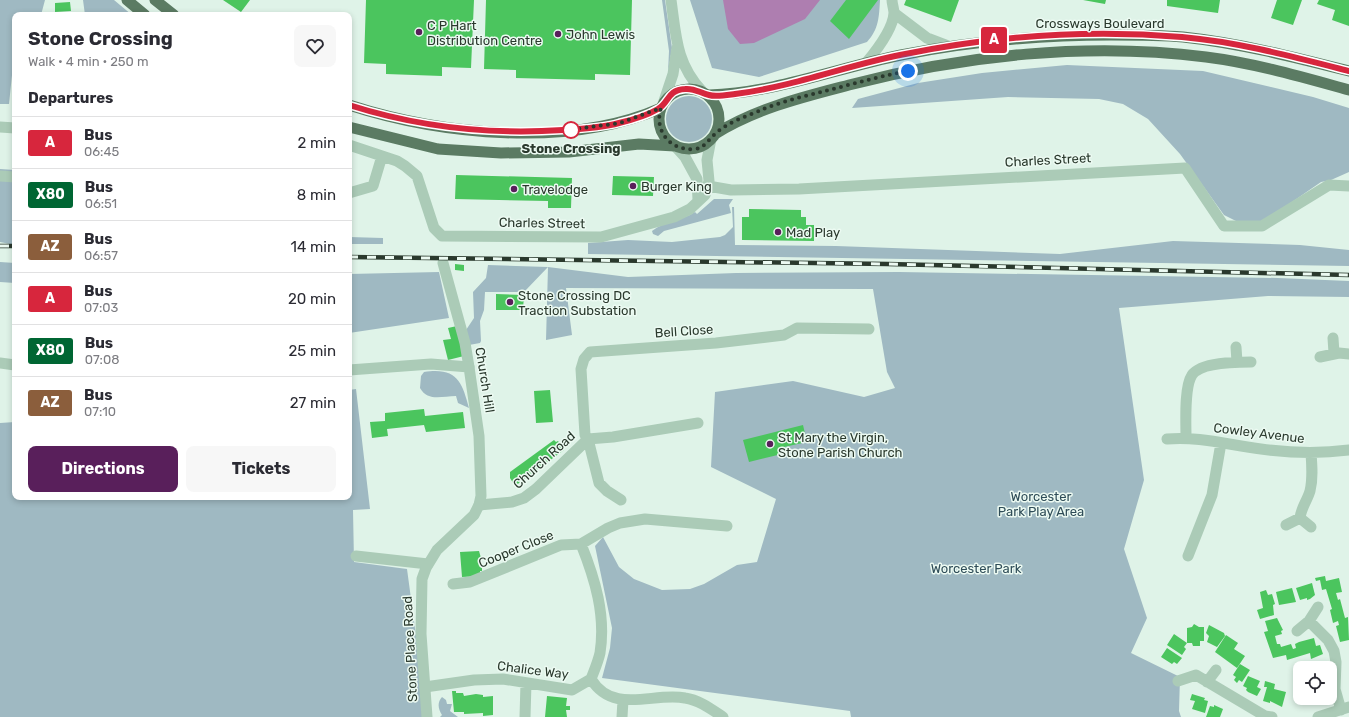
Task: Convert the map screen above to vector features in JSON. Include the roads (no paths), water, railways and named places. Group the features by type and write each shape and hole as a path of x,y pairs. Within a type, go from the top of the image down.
{"main road":[{"path":"127,0 141,12"},
{"path":"155,0 170,12"},
{"name":"Crossways Boulevard","path":"706,93 733,94 764,89 866,63 948,46 1020,37 1072,35 1182,37 1247,47 1349,71"},
{"path":"352,128 438,149 501,153 569,152 639,144 697,149 713,136 762,110 883,76 946,63 1045,54 1133,52 1206,57 1284,72 1349,90"},
{"path":"352,106 400,119 444,127 520,133 613,125 637,118 663,104 673,92 681,89 692,89 706,93 719,113 718,125 713,136"},
{"path":"663,104 659,117 660,130 667,140 675,146"}],"street":[{"path":"671,0 677,47 689,77 706,93"},
{"path":"866,63 880,46 894,13 892,0"},
{"path":"894,13 927,38 948,46"},
{"path":"663,104 673,74 677,47"},
{"path":"0,127 12,128"},
{"path":"708,186 709,179 707,158 713,136"},
{"path":"352,146 382,156 373,186 352,192"},
{"path":"675,146 685,157 697,179 698,200"},
{"name":"Charles Street","path":"382,156 402,164 417,176 434,228 442,236 601,237 678,215 690,209 705,195 708,186 731,190 799,189 1185,168 1224,226 1262,226 1329,186 1349,186"},
{"path":"0,176 12,177"},
{"name":"Church Hill","path":"442,263 466,345 479,436 481,487 479,505"},
{"name":"Bell Close","path":"588,439 585,435 581,369 584,358 591,352 716,343 784,335 797,328 869,329"},
{"path":"1333,338 1334,353"},
{"path":"1236,347 1237,362"},
{"path":"1320,357 1334,353 1349,354"},
{"path":"1186,437 1188,383 1192,374 1202,368 1225,363 1251,362"},
{"path":"0,363 12,365"},
{"path":"352,370 431,364 469,368"},
{"name":"Church Road","path":"479,505 512,502 524,498 536,489 588,439 613,437 698,423"},
{"name":"Cowley Avenue","path":"1167,439 1186,437 1260,449 1311,453 1349,450"},
{"path":"588,439 599,483 607,491 621,500"},
{"path":"1188,556 1212,495 1221,443"},
{"path":"1300,518 1301,511 1312,485 1311,453"},
{"name":"Stone Place Road","path":"427,717 421,634 421,586 428,564 439,547 474,515 479,505"},
{"path":"1286,525 1300,518"},
{"path":"1300,518 1311,527"},
{"name":"Cooper Close","path":"453,584 470,582 561,545 581,544 608,528 633,520 658,520 727,526"},
{"path":"581,544 590,566 602,610 600,653 591,679 596,687 609,695 623,700 642,700 662,697 686,698 706,706 723,717"},
{"path":"356,556 428,564"},
{"path":"1296,631 1309,622 1318,607"},
{"path":"1309,622 1328,640 1335,654 1335,689 1345,708 1318,717"},
{"path":"1207,682 1216,670"},
{"path":"1178,681 1196,675 1267,717"},
{"name":"Chalice Way","path":"425,687 474,680 502,679 572,690 591,679"},
{"path":"525,717 526,682"},
{"path":"622,717 623,700"}],"railway":[{"path":"0,246 12,246"},
{"path":"352,257 887,264 1349,275"}],"place":[{"name":"C P Hart Distribution Centre","path":"419,32"},
{"name":"John Lewis","path":"558,34"},
{"name":"Stone Crossing","path":"571,130"},
{"name":"Burger King","path":"633,186"},
{"name":"Travelodge","path":"514,189"},
{"name":"Mad Play","path":"778,232"},
{"name":"Stone Crossing DC Traction Substation","path":"510,302"},
{"name":"St Mary the Virgin, Stone Parish Church","path":"770,444"}],"park label":[{"name":"Worcester Park Play Area","path":"1041,504"},
{"name":"Worcester Park","path":"976,568"}]}
